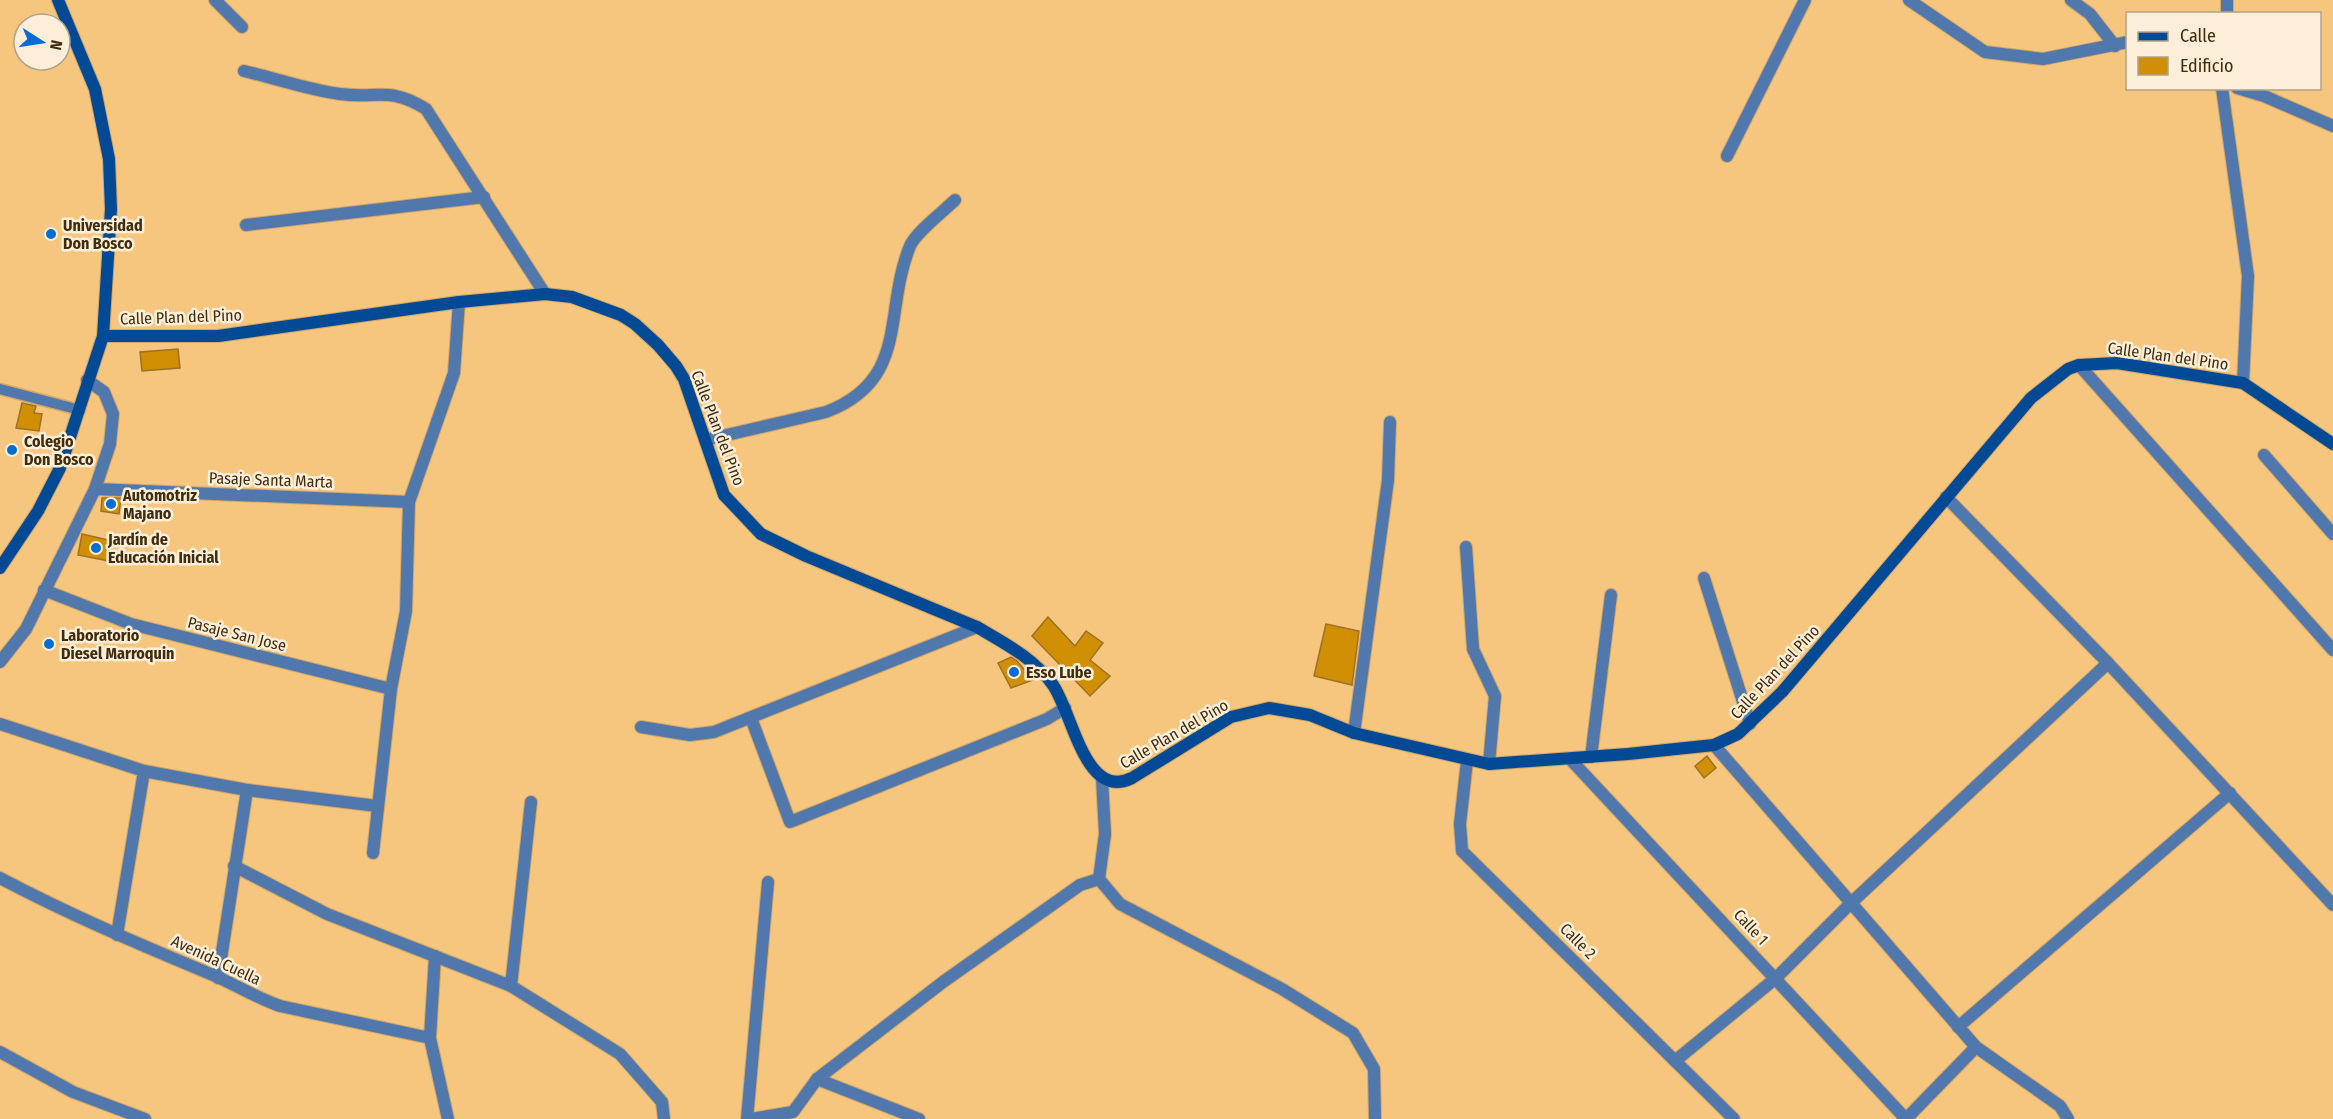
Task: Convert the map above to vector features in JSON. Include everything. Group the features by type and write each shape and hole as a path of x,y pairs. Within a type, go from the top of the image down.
{"street":[{"path":"0,568 38,511 54,479 80,410 87,380 103,336 111,209 109,159 95,89 58,0"},
{"path":"215,0 242,27"},
{"path":"1727,156 1805,0"},
{"path":"1909,0 1985,52 2043,59 2121,44"},
{"path":"2071,0 2091,14 2121,44"},
{"path":"244,70 340,94 382,94 407,97 426,109 545,294"},
{"path":"2222,90 2248,276 2243,383"},
{"path":"2244,90 2264,96 2333,126"},
{"path":"246,225 484,197"},
{"path":"705,440 844,405 877,376 888,353 904,265 911,243 955,200"},
{"name":"Calle Plan del Pino","path":"103,336 218,336 459,302 545,294 572,297 621,315 646,332 684,379 724,495 760,534 976,627 1008,644 1038,668 1053,686 1090,766 1102,778 1112,783 1122,783 1178,752 1230,717 1269,708 1292,711 1354,733 1467,761 1489,764 1570,759 1714,745 1738,734 1782,692 1877,583 1946,497 2031,398 2058,374 2079,365 2117,363 2243,383 2333,444"},
{"path":"374,853 377,806 391,689 405,611 409,502 454,373 459,302"},
{"path":"2079,365 2333,650"},
{"path":"0,662 26,629 95,489 110,444 113,414 104,392 87,380"},
{"path":"1354,733 1388,480 1390,422"},
{"path":"2264,456 2333,534"},
{"name":"Pasaje Santa Marta","path":"95,489 409,502"},
{"path":"1946,497 2108,663 2333,905"},
{"path":"1466,547 1473,649 1495,696 1489,764"},
{"path":"1704,578 1750,724"},
{"name":"Pasaje San Jose","path":"44,590 131,624 391,689"},
{"path":"1591,757 1611,595"},
{"path":"641,727 690,735 714,732 976,627"},
{"path":"1675,1061 1776,978 1851,903 2108,663"},
{"path":"751,718 790,822 1047,719 1065,708"},
{"path":"0,724 144,771 247,790 377,806"},
{"path":"1714,745 1976,1047 2060,1106 2068,1119"},
{"name":"Calle 1","path":"1570,759 1906,1119"},
{"name":"Calle 2","path":"1467,761 1460,824 1462,851 1734,1119"},
{"path":"117,935 144,771"},
{"path":"1102,778 1105,834 1099,879 1120,904 1282,988 1353,1033 1374,1069 1375,1119"},
{"path":"218,978 247,790"},
{"path":"1959,1027 2230,793"},
{"path":"511,986 531,802"},
{"path":"234,866 327,914 470,972 511,986 620,1054 662,1102 664,1119"},
{"name":"Avenida Cuella","path":"0,878 67,913 280,1006 429,1038"},
{"path":"768,882 749,1119 792,1115 818,1079 943,982 1080,885 1099,879"},
{"path":"435,956 429,1038 448,1119"},
{"path":"1906,1119 1976,1047"},
{"path":"0,1053 73,1092 145,1119"},
{"path":"818,1079 920,1119"}],"lane":[{"path":"0,389 80,410"}],"building":[{"path":"178,349 180,368 142,371 140,352"},
{"path":"22,403 36,406 34,413 42,414 39,431 16,428"},
{"name":"Automotriz Majano","path":"102,498 121,498 119,514 101,511"},
{"name":"Jardín de Educación Inicial","path":"82,534 113,541 109,561 78,555"},
{"path":"1048,617 1075,646 1086,631 1103,643 1090,660 1110,676 1090,696 1032,636"},
{"path":"1326,624 1359,631 1352,685 1314,676"},
{"name":"Esso Lube","path":"1011,657 1033,680 1011,688 998,663"},
{"path":"1707,756 1716,768 1704,778 1695,766"}],"place":[{"name":"Universidad Don Bosco","path":"51,234"},
{"name":"Colegio Don Bosco","path":"12,450"},
{"name":"Automotriz Majano","path":"111,504"},
{"name":"Jardín de Educación Inicial","path":"96,548"},
{"name":"Laboratorio Diesel Marroquin","path":"49,644"},
{"name":"Esso Lube","path":"1014,672"}]}
